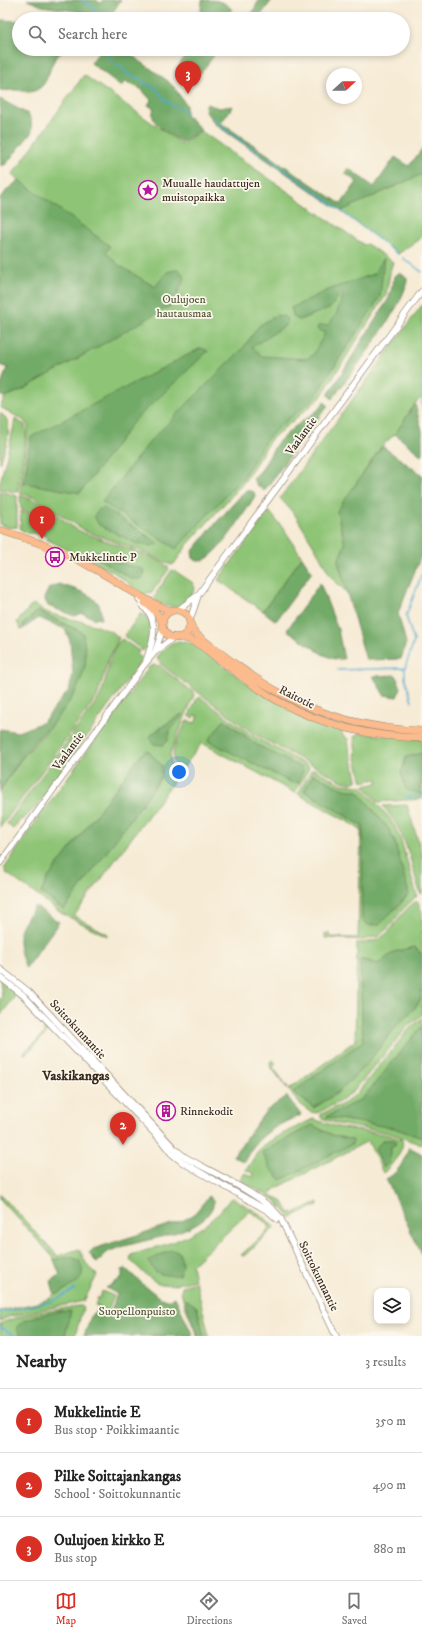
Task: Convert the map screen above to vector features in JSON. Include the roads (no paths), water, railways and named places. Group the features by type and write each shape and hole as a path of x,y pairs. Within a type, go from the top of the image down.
{"main road":[{"path":"0,530 56,549 90,566 132,590 153,609 168,634 176,637 187,633 190,622 184,612 153,609"},
{"path":"163,625 167,614 175,610"},
{"name":"Raitotie","path":"190,622 197,635 256,678 282,694 309,707 376,726 422,730"},
{"name":"Raitotie","path":"176,637 192,641 280,702 305,714 330,723 377,734 422,738"}],"street":[{"name":"Vaalantie","path":"190,622 198,595 422,291"},
{"name":"Vaalantie","path":"175,610 198,595"},
{"path":"153,609 153,650"},
{"name":"Vaalantie","path":"0,863 144,665 153,650 163,625"},
{"name":"Vaalantie","path":"153,650 176,637"},
{"name":"Soittokunnantie","path":"0,969 28,992 175,1149 185,1157 261,1200 276,1212 336,1336"},
{"name":"Soittokunnantie","path":"0,977 23,995 160,1139 171,1153 182,1162 268,1211 283,1226"}],"waterway":[{"path":"82,0 93,7 96,12"},
{"path":"109,56 115,65 123,68 127,74 141,79 144,83 157,89 163,98 172,106 181,108 187,114"},
{"path":"213,118 227,131 309,187 398,254"},
{"path":"403,258 422,272"},
{"path":"422,383 422,406"},
{"path":"412,701 405,678 405,668 414,641 406,616 422,574"},
{"path":"338,670 405,668"},
{"path":"404,797 422,796"},
{"path":"0,1313 53,1301 75,1289"},
{"path":"0,1327 15,1336"}],"place":[{"name":"Oulujoen kirkko E","path":"188,94"},
{"name":"Muualle haudattujen muistopaikka","path":"148,190"},
{"name":"Mukkelintie E","path":"42,539"},
{"name":"Mukkelintie P","path":"55,557"},
{"name":"Rinnekodit","path":"166,1111"},
{"name":"Pilke Soittajankangas","path":"123,1145"}],"district":[{"name":"Vaskikangas","path":"76,1075"}],"park label":[{"name":"Oulujoen hautausmaa","path":"184,306"},
{"name":"Suopellonpuisto","path":"137,1311"}]}
